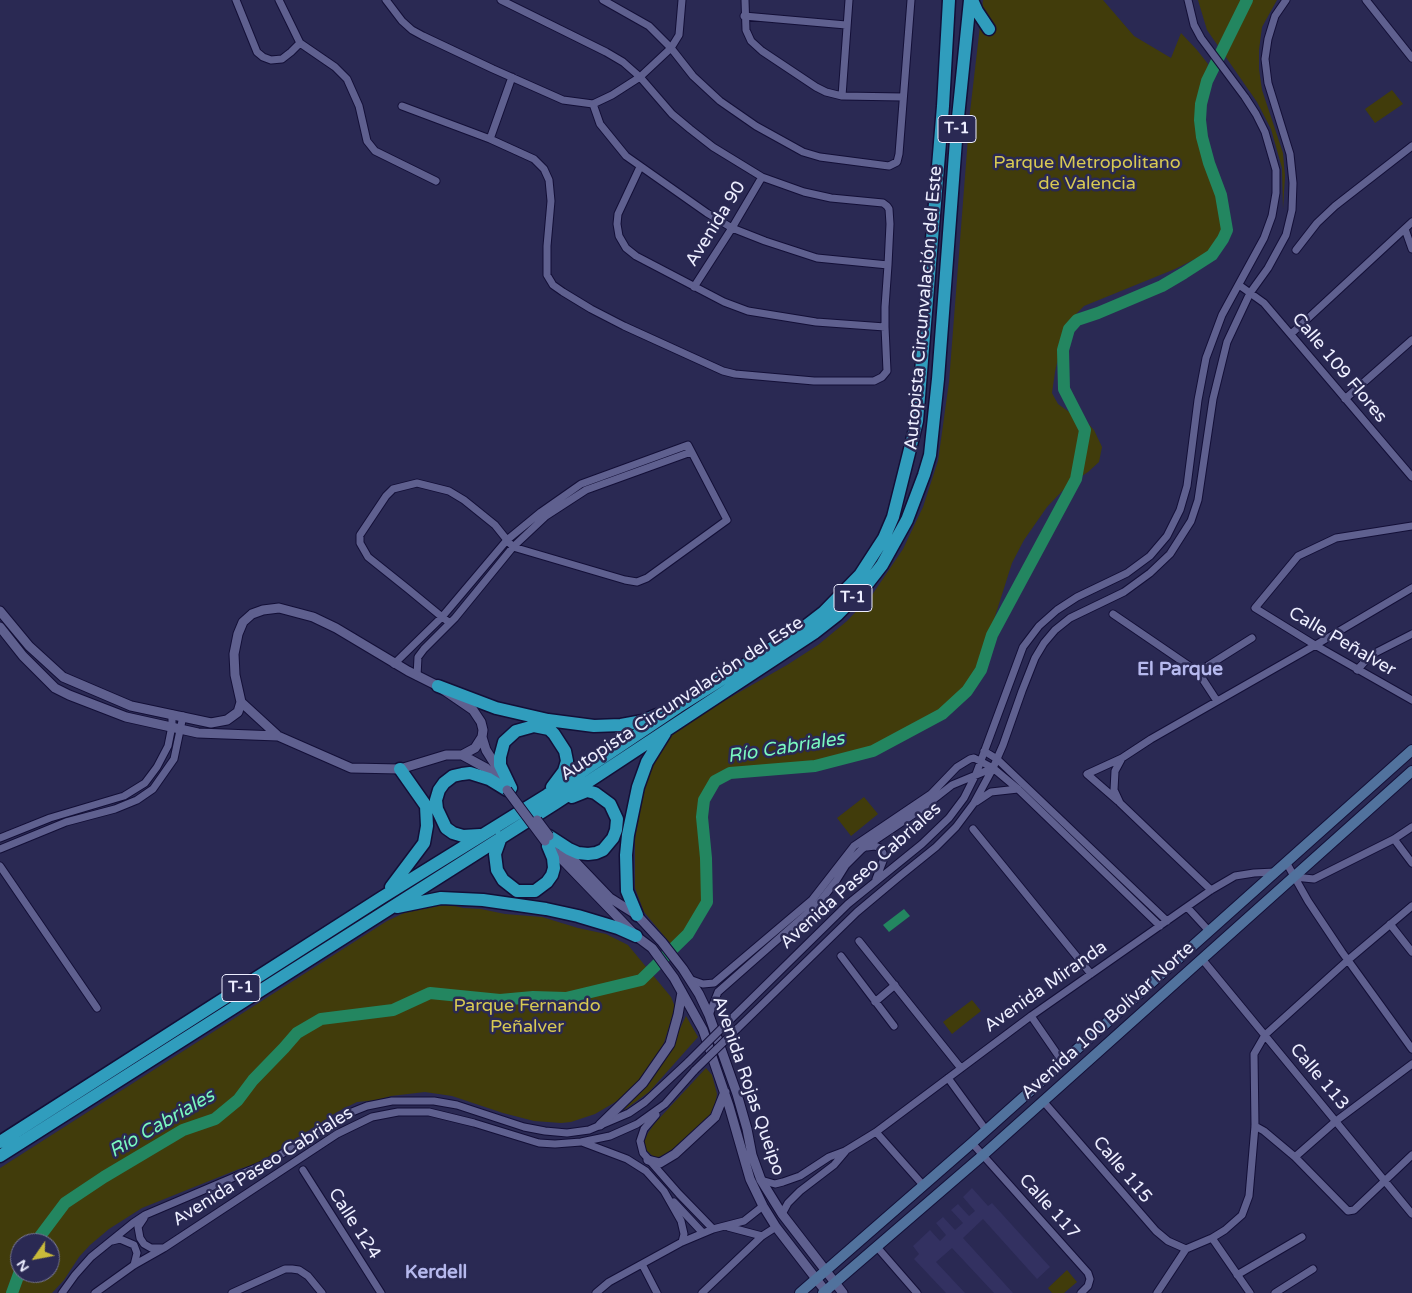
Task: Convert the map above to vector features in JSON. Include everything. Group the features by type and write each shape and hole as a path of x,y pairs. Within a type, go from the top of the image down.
{"highway":[{"name":"Autopista Circunvalación del Este","path":"0,1156 384,904 482,834 551,799 670,727 814,633 837,615 868,583 882,565 907,520 924,475 933,435 957,127 971,0"},
{"path":"966,36 976,26 982,25 989,28 971,0"},
{"name":"Autopista Circunvalación del Este","path":"0,1142 384,904 501,837 678,707 783,641 824,612 860,575 884,538 893,517 917,421 942,116 949,1"},
{"path":"438,686 496,708 548,720 594,726 621,725 643,721 678,707"},
{"path":"509,789 500,765 504,742 516,731 524,728 542,727 548,729 558,738 565,751 567,761 551,799"},
{"path":"637,915 627,891 626,855 628,835 638,788 647,762 670,727"},
{"path":"384,904 400,876 424,843 427,826 426,806 400,769"},
{"path":"482,834 464,836 446,828 436,809 439,790 453,776 470,773 489,779 509,789"},
{"path":"548,841 578,853 596,853 609,844 616,830 617,819 610,804 595,793 587,792 551,799"},
{"path":"501,837 495,854 496,870 503,880 517,891 534,891 547,882 552,875 554,868 553,858 548,841"},
{"path":"384,904 441,898 482,900 546,909 578,916 618,928 636,936"}],"main road":[{"name":"Avenida 100 Bolívar Norte","path":"972,1143 1412,750"},
{"name":"Avenida 100 Bolívar Norte","path":"825,1292 982,1156 1412,771"},
{"path":"800,1293 972,1143"}],"street":[{"path":"236,0 257,52 263,57 271,60 282,59 300,43"},
{"path":"279,0 300,43 335,67 347,79 359,106 367,141 375,151 436,181"},
{"path":"386,0 402,21 412,30 467,58 563,100 593,104 612,96 640,77 671,48 679,35 682,0"},
{"path":"402,106 490,139 534,159 544,169 549,180 551,201 547,246 547,275 553,285 590,309 723,371 736,374 824,381 874,381 882,377 887,371 885,307 890,224 887,206 883,203 831,198 804,192 762,177 713,147 690,129 667,109 640,77 623,62 501,0"},
{"path":"603,0 649,26 671,48 693,76 720,101 763,130 803,152 820,157 893,165 899,154 911,0"},
{"path":"745,0 744,16 750,40 762,51 816,87 842,96 903,97"},
{"path":"842,96 848,0"},
{"name":"Avenida Paseo Cabriales","path":"62,1293 75,1275 108,1242 132,1223 265,1164 352,1112 367,1106 383,1102 414,1100 456,1105 524,1127 567,1133 589,1130 629,1113 645,1102 689,1061 848,904 922,844 949,818 964,798 976,774 1023,647 1039,626 1057,610 1077,597 1127,573 1150,556 1167,536 1180,510 1187,486 1198,400 1206,358 1222,315 1264,238 1272,216 1276,193 1276,170 1269,141 1256,114 1245,97 1201,38 1194,25 1188,0"},
{"name":"Avenida Paseo Cabriales","path":"95,1293 134,1265 164,1248 337,1134 372,1117 398,1112 430,1112 457,1118 538,1143 555,1144 581,1142 610,1136 625,1130 665,1104 695,1070 858,912 936,847 956,827 974,803 993,768 1035,658 1044,643 1055,630 1070,618 1124,592 1150,573 1170,554 1191,521 1198,500 1213,399 1221,361 1234,323 1286,235 1292,210 1290,154 1268,84 1265,60 1274,16 1286,0"},
{"path":"1366,0 1412,58"},
{"path":"744,16 846,24"},
{"path":"490,139 512,77"},
{"path":"593,104 600,124 619,148 640,167 706,213 732,228 764,241 817,258 888,265"},
{"path":"1296,250 1317,223 1335,206 1412,146"},
{"path":"640,167 618,214 617,224 619,236 626,248 636,256 724,302 748,311 816,322 885,327"},
{"name":"Avenida 90","path":"694,287 762,177"},
{"path":"1291,334 1412,222"},
{"path":"1405,229 1412,249"},
{"name":"Calle 109 Flores","path":"1239,285 1264,303 1412,477"},
{"path":"1345,399 1412,340"},
{"path":"394,664 442,617 507,540 540,512 581,484 689,448"},
{"path":"450,623 363,551 360,535 386,496 393,489 417,483 450,491 495,525 513,548 638,582 647,578 727,520 689,448"},
{"path":"417,676 418,657 424,649 450,623 513,548 546,516 586,490 689,448"},
{"name":"Calle Peñalver","path":"1412,526 1336,538 1298,556 1255,607 1256,610 1357,670 1412,700"},
{"path":"1210,890 1120,803 1087,774 1122,758 1151,739 1412,588"},
{"name":"Avenida Rojas Queipo","path":"241,702 235,676 234,654 238,634 243,622 252,614 263,610 279,608 313,616 336,628 394,664 438,686 474,710 483,730 482,737 492,762 509,789 548,841 636,936 652,948 674,978 703,1030 725,1091 750,1179 776,1227 825,1292"},
{"path":"0,611 29,646 63,677 132,706 211,723 227,720 238,712 241,702 278,736 351,768 400,769 446,755 462,755 475,748 482,737"},
{"path":"1113,614 1198,672 1217,701"},
{"path":"0,627 23,656 55,688 112,712 198,733 278,736"},
{"path":"1357,670 1371,655 1412,634"},
{"path":"1198,672 1252,638"},
{"path":"0,838 50,818 124,796 145,783 157,767 168,746 172,714"},
{"path":"0,849 66,822 115,809 137,800 153,789 174,759 183,716"},
{"path":"984,750 996,759 1167,921"},
{"name":"Avenida Rojas Queipo","path":"462,755 486,768 509,789"},
{"path":"1120,803 1114,790 1115,771 1122,758"},
{"name":"Avenida Paseo Cabriales","path":"689,979 703,984 714,983 812,900 854,846 931,794 957,767 970,759 982,761"},
{"path":"982,761 1018,789 1160,926"},
{"name":"Avenida Paseo Cabriales","path":"709,1016 718,992 818,904 846,865 862,849 952,786 993,768"},
{"path":"974,803 991,792 1018,789"},
{"path":"1294,877 1314,879 1394,839 1412,827"},
{"path":"973,829 1091,974"},
{"path":"1394,839 1412,863"},
{"name":"Avenida Rojas Queipo","path":"548,841 574,860 610,898 637,915 662,942 683,969 699,994 709,1016 737,1094 752,1155 761,1180 782,1214 843,1293"},
{"path":"862,849 875,846 880,848 883,853 883,861 876,880"},
{"path":"1286,862 1348,960 1412,1049"},
{"path":"0,866 97,1008"},
{"name":"Avenida Miranda","path":"761,1180 775,1184 783,1182 800,1176 829,1157 845,1151 876,1132 1030,1016 1210,890 1235,876 1275,872"},
{"path":"1157,1293 1186,1249 1226,1230 1242,1215 1249,1196 1255,1126 1254,1054 1265,1035 1348,960 1412,906"},
{"path":"1187,907 1208,932"},
{"path":"1390,924 1412,952"},
{"path":"859,941 960,1067"},
{"path":"841,956 894,1026"},
{"name":"Calle 113","path":"1202,959 1412,1214"},
{"path":"875,1002 895,985"},
{"path":"600,1126 643,1083 670,1044 682,992"},
{"path":"1030,1016 1062,1061"},
{"path":"1295,1157 1336,1121 1412,1064"},
{"path":"948,1078 986,1130"},
{"path":"648,1160 660,1162 675,1154 715,1117 725,1091"},
{"name":"Calle 115","path":"1043,1101 1156,1231 1168,1241 1186,1249"},
{"path":"665,1104 644,1128 640,1141 643,1153 713,1229"},
{"path":"1255,1126 1264,1131 1295,1157 1348,1211 1354,1210 1412,1155"},
{"path":"876,1132 923,1185"},
{"path":"581,1142 627,1159 646,1171 703,1233"},
{"name":"Calle 117","path":"972,1143 1088,1273 1090,1279 1088,1286 1081,1293"},
{"name":"Avenida Miranda","path":"782,1214 788,1203 800,1190 834,1165 845,1151"},
{"name":"Calle 124","path":"302,1170 381,1293"},
{"path":"664,1191 681,1221 684,1234 682,1242"},
{"path":"596,1293 609,1282 682,1242 713,1229 744,1221 763,1206"},
{"path":"145,1216 138,1227 140,1238 150,1248 164,1248"},
{"path":"728,1226 762,1236"},
{"path":"702,1293 762,1236 776,1227"},
{"path":"1212,1238 1250,1293"},
{"path":"1237,1275 1302,1238"},
{"path":"108,1242 120,1239 134,1245 137,1253 134,1265"},
{"path":"877,1246 917,1293"},
{"path":"642,1264 657,1293"},
{"path":"232,1293 285,1269 300,1270 308,1276 322,1293"},
{"path":"1274,1293 1313,1269"}],"shaded area":[{"path":"904,909 910,916 889,932 883,925"},
{"path":"972,1188 988,1206 992,1203 1050,1267 1037,1279 983,1219 963,1238 1013,1293 994,1293 952,1248 936,1262 965,1293 946,1293 914,1259 919,1254 913,1246 930,1230 940,1241 946,1235 936,1223 943,1217 955,1230 963,1223 951,1210 958,1204 969,1216 975,1211 963,1197"}],"green space":[{"name":"Parque Metropolitano de Valencia","path":"983,0 1103,0 1134,36 1171,58 1181,33 1208,64 1201,94 1199,115 1204,144 1225,208 1226,228 1211,251 1175,269 1084,306 1073,317 1062,341 1052,393 1058,404 1072,414 1083,418 1094,430 1102,447 1099,462 1067,486 1047,507 1024,540 1012,563 978,670 965,689 951,706 931,721 901,738 863,754 830,765 739,770 722,775 704,793 697,820 707,906 683,941 675,949 644,912 635,888 635,838 645,783 653,761 671,734 694,718 787,665 818,645 847,621 872,595 903,549 923,507 938,461 949,382 970,112"},
{"path":"1198,0 1277,0 1262,27 1259,69 1262,90 1283,153 1285,176 1283,209 1282,168 1271,129 1257,102 1207,30"},
{"path":"1392,90 1403,104 1375,123 1365,109"},
{"path":"864,797 878,814 851,836 837,818"},
{"name":"Parque Fernando Peñalver","path":"448,904 505,914 542,917 606,934 628,945 671,997 675,1007 663,1046 647,1072 624,1097 595,1114 571,1122 534,1121 452,1096 425,1092 357,1102 337,1112 259,1163 239,1169 142,1208 109,1229 90,1245 79,1257 64,1280 52,1293 0,1293 0,1168 387,921 404,913"},
{"path":"972,1000 981,1011 952,1034 943,1022"},
{"path":"686,1016 698,1037 649,1092 623,1111 671,1047"},
{"path":"706,1068 712,1075 717,1094 714,1109 709,1118 667,1154 655,1158 646,1150 644,1142 648,1133"},
{"path":"1067,1270 1077,1282 1064,1293 1052,1293 1048,1288"}],"waterway":[{"name":"Río Cabriales","path":"42,1233 65,1203 104,1177 183,1130 215,1119 238,1100 253,1080 297,1033 321,1019 393,1010 430,993 500,1000 533,997 566,998 641,980 688,934 707,902 706,858 702,817 704,800 715,781 730,773 815,766 873,751 942,714 967,691 981,670 992,635 1076,479 1085,430 1064,389 1063,350 1069,329 1077,320 1162,286 1184,273 1212,255 1227,230 1221,195 1202,137 1201,104 1207,81 1247,0"},
{"name":"Río Cabriales","path":"12,1293 16,1283"}],"district":[{"name":"El Parque","path":"1180,670"},
{"name":"Kerdell","path":"436,1273"}]}
